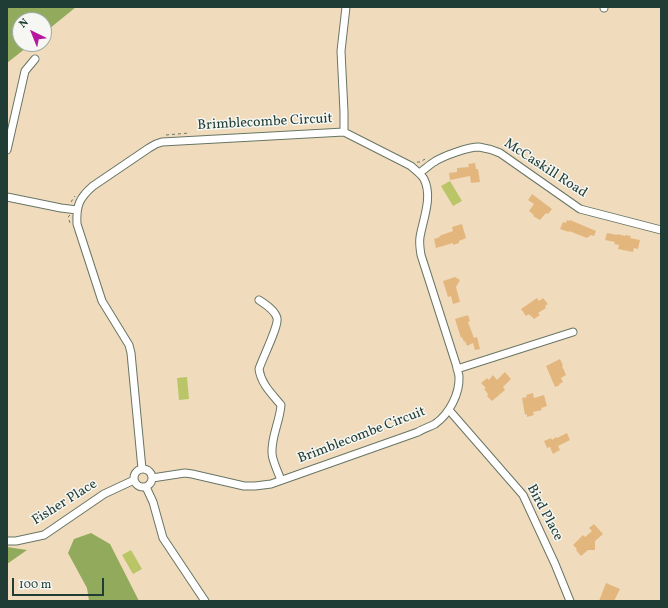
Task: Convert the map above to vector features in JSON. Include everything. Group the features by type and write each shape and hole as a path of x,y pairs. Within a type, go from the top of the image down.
{"street":[{"path":"344,132 341,51 346,7"},
{"path":"7,150 25,71 34,59"},
{"name":"Brimblecombe Circuit","path":"74,212 86,192 93,186 149,148 162,142 344,132 411,166 419,173 426,186 427,204 419,246 459,377 458,390 449,410 435,423 418,432 271,484 244,486 192,474 152,478"},
{"name":"McCaskill Road","path":"419,173 435,162 449,155 477,147 489,149 500,153 580,209 661,230"},
{"path":"7,197 61,208 74,212 77,217 78,229 102,301 129,345 142,469"},
{"path":"259,300 277,316 277,322 259,369 262,382 281,405 272,446 272,454 281,480"},
{"path":"457,369 573,332"},
{"name":"Bird Place","path":"449,410 523,495 556,564 570,601"},
{"path":"142,469 148,470 152,478 152,483 146,487 137,486 134,480 137,472 142,469"},
{"name":"Fisher Place","path":"7,541 16,541 44,535 104,494 134,480"},
{"path":"146,487 153,502 163,538 205,601"}],"path":[{"path":"413,160 420,162 427,158"},
{"path":"70,224 68,217 74,212"}],"green space":[{"path":"7,7 76,7 52,26 52,12 12,12 12,52 21,52 7,63"},
{"path":"450,181 462,201 453,206 441,186"},
{"path":"187,377 189,399 179,400 177,378"},
{"path":"91,533 110,544 139,601 89,601 87,588 68,553 74,539"},
{"path":"7,547 27,550 7,564"},
{"path":"131,550 142,569 133,574 122,555"}],"building":[{"path":"475,163 476,169 478,169 480,182 471,183 470,176 450,180 449,173 457,172 457,168 469,167 468,164"},
{"path":"532,194 552,209 540,220 533,216 534,215 529,211 534,204 528,200"},
{"path":"567,220 596,231 594,236 590,235 587,238 560,229 563,222 566,223"},
{"path":"462,224 466,238 453,245 453,243 436,248 434,239 453,231 452,227"},
{"path":"607,233 631,236 630,238 640,240 638,249 634,248 633,252 618,249 619,245 614,244 615,242 605,240"},
{"path":"455,277 460,280 456,287 460,302 453,304 451,296 448,297 443,281"},
{"path":"537,298 539,301 543,298 548,304 545,306 546,308 538,313 540,315 534,319 529,314 526,316 521,309"},
{"path":"468,315 470,321 468,322 474,338 477,337 480,349 475,350 473,343 467,346 462,337 461,338 455,319"},
{"path":"560,359 566,375 561,378 563,382 555,387 546,366"},
{"path":"505,372 511,379 503,387 505,390 492,401 487,396 488,394 484,389 486,388 481,383 487,378 489,380 493,375 497,380"},
{"path":"533,393 534,398 544,395 547,406 541,408 542,410 533,412 534,415 527,417 527,414 525,415 522,398"},
{"path":"567,433 570,440 558,446 560,450 553,454 550,447 547,448 544,441 551,438 552,440"},
{"path":"594,524 603,534 595,541 595,550 588,550 581,556 573,545 583,535 585,537 592,531 589,528"},
{"path":"606,583 620,589 614,601 599,601"}]}
